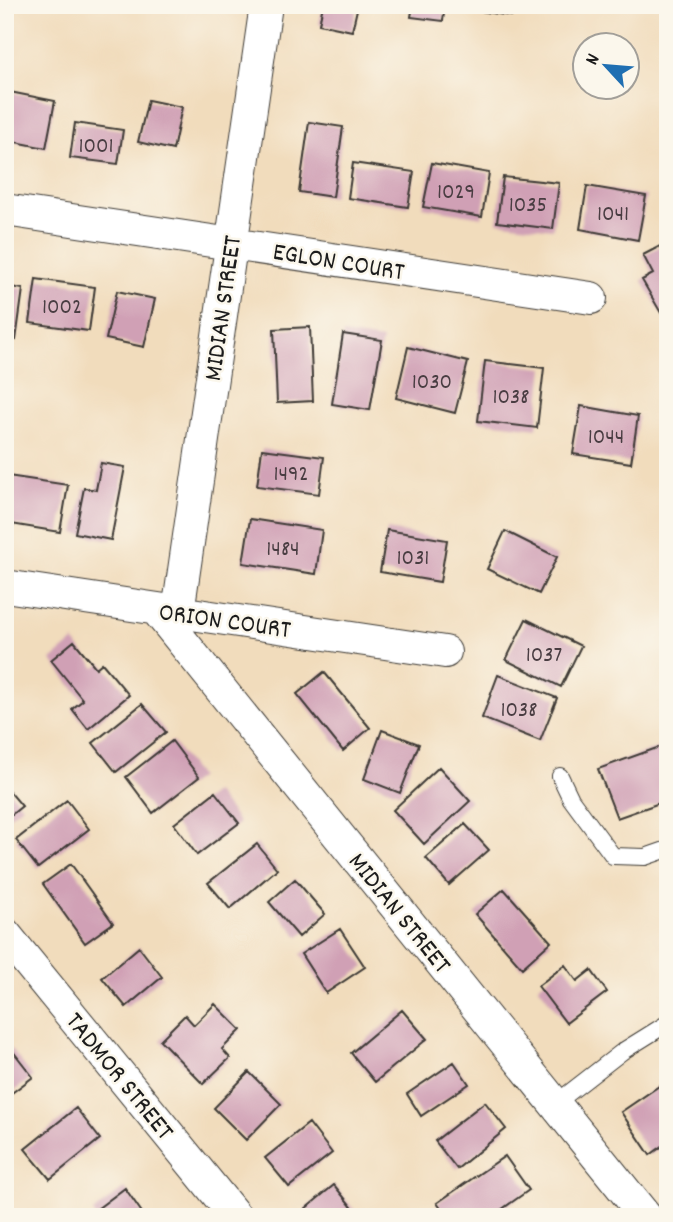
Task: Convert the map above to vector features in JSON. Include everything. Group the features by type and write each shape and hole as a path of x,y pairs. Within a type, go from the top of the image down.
{"street":[{"name":"MIDIAN STREET","path":"266,5 230,244 167,610 646,1217"},
{"name":"EGLON COURT","path":"5,210 591,298"},
{"name":"ORION COURT","path":"5,586 445,652"},
{"name":"TADMOR STREET","path":"5,934 236,1217"}],"lane":[{"path":"560,776 571,800 613,856 645,857 668,849"},
{"path":"556,1103 623,1051 668,1023"}],"building":[{"path":"323,5 358,5 352,31 319,24"},
{"path":"413,5 445,5 443,21 411,17"},
{"path":"468,5 514,5 512,16 467,9"},
{"path":"5,91 55,101 46,148 5,140"},
{"path":"148,100 182,107 173,150 138,142"},
{"path":"309,122 343,127 333,197 299,192"},
{"path":"75,123 123,130 118,164 70,158"},
{"path":"353,163 414,172 408,207 348,198"},
{"path":"432,163 489,173 482,217 423,207"},
{"path":"503,177 559,183 553,229 497,222"},
{"path":"587,186 646,196 638,240 580,229"},
{"path":"668,242 668,309 661,313 642,280 653,274 643,255"},
{"path":"36,279 95,287 89,331 30,323"},
{"path":"5,286 23,289 16,340 5,338"},
{"path":"117,291 155,299 144,347 106,339"},
{"path":"310,327 313,401 277,403 274,329"},
{"path":"343,334 382,340 370,410 332,404"},
{"path":"408,347 468,362 455,413 396,398"},
{"path":"485,361 544,368 537,428 478,421"},
{"path":"581,406 638,416 631,463 573,454"},
{"path":"262,449 324,457 319,494 257,486"},
{"path":"101,463 125,467 111,540 75,533 84,488 96,490"},
{"path":"8,476 68,485 60,532 5,523"},
{"path":"250,519 322,530 316,574 243,563"},
{"path":"387,530 447,540 440,582 380,572"},
{"path":"505,531 557,557 539,594 487,569"},
{"path":"526,619 581,646 561,687 506,660"},
{"path":"74,641 96,668 102,663 129,695 88,729 72,709 83,700 51,660"},
{"path":"324,672 370,728 343,751 297,694"},
{"path":"498,675 557,698 540,741 482,718"},
{"path":"142,704 166,732 116,772 93,743"},
{"path":"382,730 419,744 400,793 364,779"},
{"path":"172,741 199,777 153,813 126,777"},
{"path":"668,744 668,800 617,818 598,769"},
{"path":"439,767 470,801 424,844 393,810"},
{"path":"5,786 22,806 5,820"},
{"path":"215,792 239,823 197,855 174,824"},
{"path":"67,800 89,829 38,868 16,840"},
{"path":"465,824 489,850 449,885 426,858"},
{"path":"257,844 277,869 230,909 208,883"},
{"path":"71,864 113,923 85,943 43,884"},
{"path":"295,879 325,914 299,937 269,902"},
{"path":"504,889 551,942 522,968 475,914"},
{"path":"340,929 365,967 326,993 301,954"},
{"path":"139,947 162,977 126,1007 102,978"},
{"path":"565,965 577,981 591,970 607,992 566,1023 538,986"},
{"path":"215,1004 241,1030 222,1049 230,1058 203,1084 160,1040 185,1015 194,1025"},
{"path":"402,1010 427,1039 375,1082 351,1053"},
{"path":"5,1041 33,1077 5,1098"},
{"path":"454,1062 469,1084 421,1116 407,1094"},
{"path":"249,1072 281,1104 246,1140 214,1108"},
{"path":"668,1080 668,1142 650,1155 621,1112"},
{"path":"485,1102 506,1129 457,1169 435,1141"},
{"path":"76,1108 100,1139 50,1179 25,1149"},
{"path":"309,1123 332,1153 289,1187 265,1158"},
{"path":"505,1156 529,1190 491,1217 447,1217 437,1203"},
{"path":"334,1185 360,1217 312,1217 305,1209"},
{"path":"125,1188 145,1217 96,1217 93,1212"}]}
